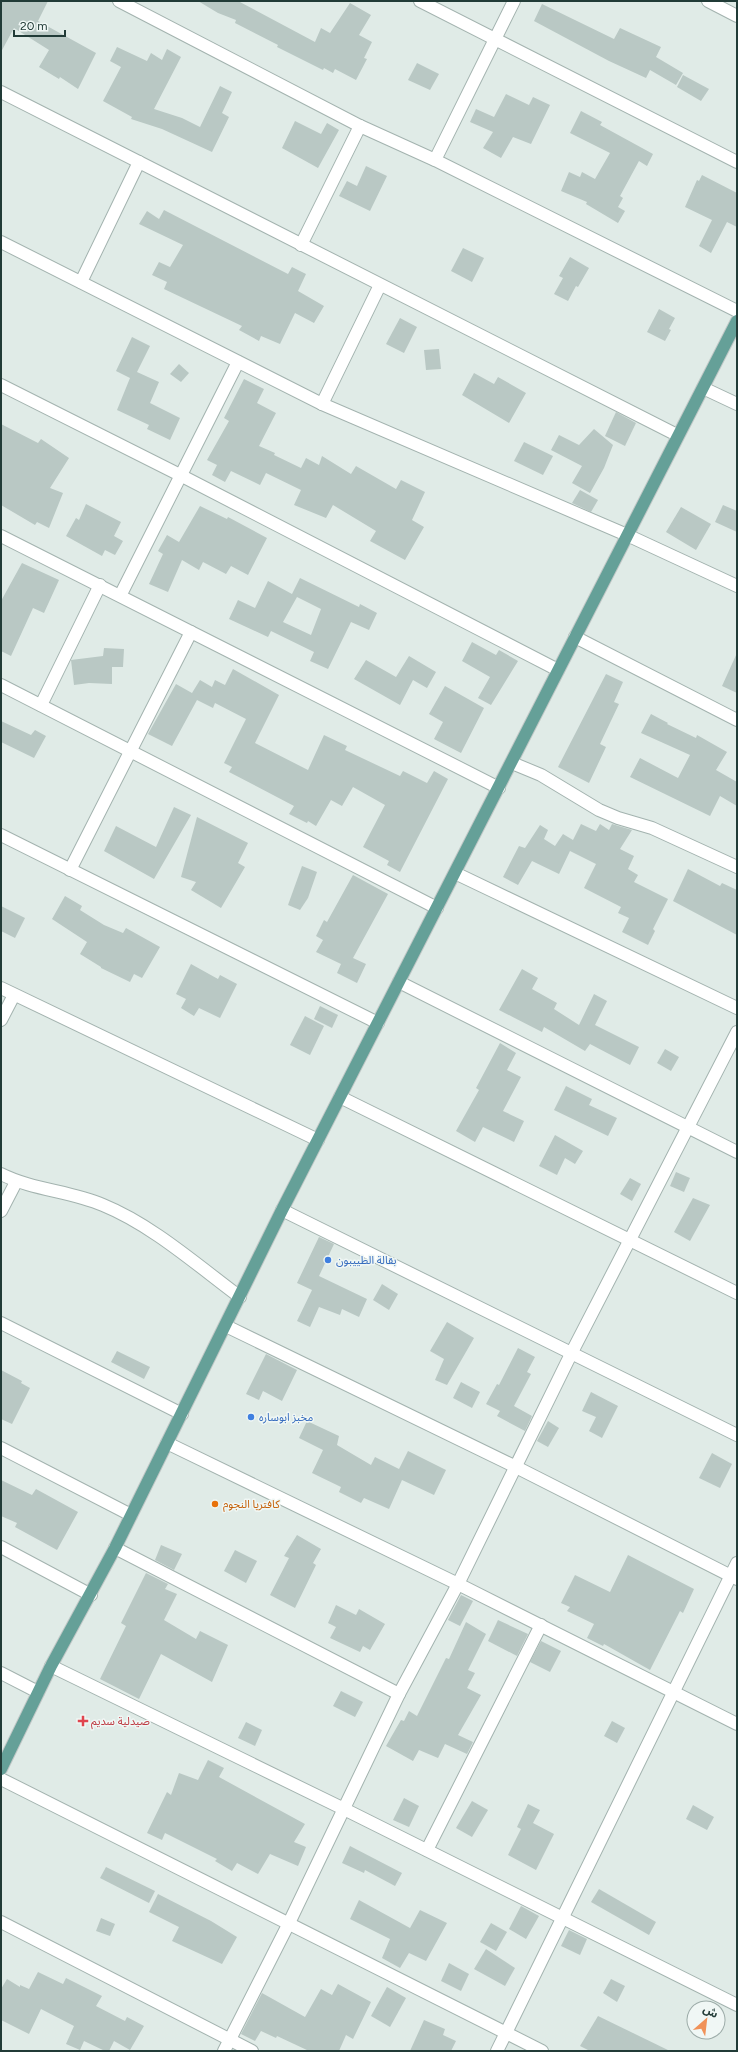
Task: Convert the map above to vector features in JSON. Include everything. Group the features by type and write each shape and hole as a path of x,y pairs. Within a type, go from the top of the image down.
{"main road":[{"path":"1,1769 51,1666 91,1595 115,1548 282,1210 436,908 512,763 677,435 737,321"}],"street":[{"path":"119,1 360,126 435,160 737,311"},
{"path":"420,1 737,162"},
{"path":"435,160 514,1"},
{"path":"708,1 737,16"},
{"path":"1,92 677,435"},
{"path":"301,244 360,126"},
{"path":"81,282 139,162"},
{"path":"1,242 322,404 627,535 737,586"},
{"path":"322,404 380,285"},
{"path":"121,594 238,362"},
{"path":"1,385 180,475 558,670"},
{"path":"703,388 737,404"},
{"path":"1,536 121,594 191,632 499,788"},
{"path":"41,705 100,585"},
{"path":"70,870 191,632"},
{"path":"575,637 737,720"},
{"path":"1,685 436,908"},
{"path":"512,763 541,775 599,810 618,818 652,828 737,867"},
{"path":"2,837 378,1023"},
{"path":"455,873 737,1008"},
{"path":"399,982 737,1152"},
{"path":"1,988 318,1140"},
{"path":"1,1020 14,995"},
{"path":"224,2051 288,1925 399,1694 458,1584 514,1466 737,1032"},
{"path":"340,1098 737,1293"},
{"path":"1,1174 16,1182 73,1194 131,1217 240,1297"},
{"path":"1,1211 16,1182"},
{"path":"282,1210 572,1352 737,1435"},
{"path":"1,1323 182,1414"},
{"path":"226,1326 514,1466 734,1577"},
{"path":"167,1443 458,1584 737,1724"},
{"path":"1,1448 131,1515"},
{"path":"1,1546 91,1595"},
{"path":"115,1548 399,1694"},
{"path":"497,2051 674,1692 734,1577 737,1563"},
{"path":"427,1850 541,1625"},
{"path":"51,1666 563,1917 737,2006"},
{"path":"1,1673 38,1692"},
{"path":"1,1780 542,2051"},
{"path":"1,1922 252,2051"}],"building":[{"path":"1,1 48,1 38,21 96,53 78,89 60,77 59,79 39,67 49,50 14,28 1,52"},
{"path":"198,1 238,1 315,42 321,28 330,33 350,3 371,15 359,35 372,42 364,58 367,59 356,80 335,69 333,73 324,68 323,70 277,47 278,45 235,23 236,20 218,13"},
{"path":"542,4 614,39 620,28 661,47 656,57 683,73 676,85 650,70 646,78 609,61 534,21"},
{"path":"117,47 147,61 151,53 162,60 167,49 181,57 154,109 182,118 200,127 220,86 232,92 222,113 229,117 212,152 162,129 131,119 132,117 103,101 121,67 110,61"},
{"path":"417,63 439,74 430,90 408,80"},
{"path":"683,75 709,89 701,101 677,87"},
{"path":"506,94 529,105 533,97 550,105 531,144 513,137 501,158 483,148 493,132 470,122 476,109 494,117"},
{"path":"581,111 602,122 600,125 653,154 647,166 639,161 620,196 623,198 618,207 625,211 618,223 586,204 587,202 561,191 569,172 580,177 582,172 595,179 610,153 570,133"},
{"path":"295,121 321,134 327,123 339,130 318,168 282,148"},
{"path":"366,166 387,176 370,211 339,196 347,181 357,186"},
{"path":"702,175 737,193 737,227 727,222 711,253 699,246 712,220 685,207 697,180 699,181"},
{"path":"164,210 288,274 292,267 306,274 298,291 324,306 314,323 295,313 280,344 261,336 259,341 239,330 242,326 164,289 167,282 152,275 159,262 170,267 183,245 139,224 147,211 159,219"},
{"path":"463,248 484,258 472,282 451,271"},
{"path":"570,257 589,268 578,287 576,286 568,301 554,294 563,278 559,276"},
{"path":"659,309 675,318 665,341 647,332"},
{"path":"400,318 417,327 404,353 386,344"},
{"path":"132,337 150,346 137,372 159,382 150,403 180,418 170,440 147,429 149,425 117,410 130,378 116,371"},
{"path":"439,349 441,369 426,370 424,350"},
{"path":"179,364 189,373 181,382 170,374"},
{"path":"474,373 494,384 498,377 526,393 509,423 462,395"},
{"path":"244,379 264,389 257,403 276,413 259,446 275,453 274,455 301,468 306,458 319,465 322,456 351,474 356,466 396,489 401,480 425,492 412,520 424,527 405,560 370,541 376,531 333,505 326,518 294,505 301,490 266,473 260,485 231,471 225,482 212,475 217,465 207,460 229,421 224,418"},
{"path":"616,412 636,423 625,446 605,436"},
{"path":"1,424 38,443 41,439 69,458 50,488 63,493 49,528 37,522 35,525 1,505"},
{"path":"594,429 613,445 604,468 590,493 572,483 582,466 551,450 559,435 579,445"},
{"path":"524,442 553,456 543,475 514,461"},
{"path":"580,490 598,500 591,512 572,503"},
{"path":"86,504 121,522 114,536 123,541 115,555 105,550 102,556 66,536 76,518 79,520"},
{"path":"723,505 737,511 737,532 715,522"},
{"path":"200,506 227,519 228,517 267,538 248,575 231,566 226,574 203,562 199,570 182,560 168,592 149,584 163,554 158,551 167,535 179,542"},
{"path":"681,507 711,524 696,550 666,532"},
{"path":"22,563 59,580 44,613 33,608 11,656 1,651 1,601"},
{"path":"300,578 359,607 360,604 377,613 369,630 351,622 328,669 310,661 314,652 271,631 268,637 229,619 238,600 255,608 268,581 292,594","holes":["297,597 321,609 311,635 283,622"]},
{"path":"472,642 496,655 499,650 518,661 491,705 478,698 490,677 462,661"},
{"path":"104,648 124,649 123,667 112,667 112,684 89,683 74,685 71,660 103,656"},
{"path":"737,653 737,693 722,686"},
{"path":"409,656 436,672 427,688 413,680 400,705 354,679 366,660 396,677"},
{"path":"233,669 279,695 255,743 308,770 324,735 347,746 345,750 400,776 403,771 427,783 434,771 448,779 400,872 387,865 389,861 363,847 385,805 353,787 342,806 331,800 316,826 308,821 307,823 289,814 294,806 229,772 232,767 224,763 246,719 215,703 213,708 197,700 172,746 148,734 176,684 192,693 200,680 212,687 215,680 225,685"},
{"path":"606,674 623,682 614,702 619,704 600,744 606,747 589,783 558,767"},
{"path":"445,686 484,708 461,753 434,739 443,722 429,714"},
{"path":"651,714 668,723 667,724 696,738 697,735 727,752 716,770 737,782 737,806 720,796 710,816 630,777 640,758 678,778 690,755 641,733"},
{"path":"1,721 31,735 35,730 46,736 34,758 1,742"},
{"path":"174,807 191,815 154,879 104,851 116,826 156,847"},
{"path":"197,817 248,843 238,863 245,867 221,908 191,890 196,882 181,877"},
{"path":"581,824 596,831 600,824 609,830 612,824 632,830 620,849 634,856 628,869 638,875 634,882 668,899 653,929 655,931 648,945 622,932 629,918 618,913 621,907 584,888 596,864 570,851 559,874 532,861 518,885 503,877 519,846 525,848 540,825 548,830 544,839 555,846 563,834 573,840"},
{"path":"302,866 317,872 308,898 300,910 288,905"},
{"path":"688,869 720,886 722,883 737,890 737,935 673,901"},
{"path":"353,875 388,894 353,958 366,964 357,983 337,973 341,964 316,952 323,940 316,936 324,920 327,922"},
{"path":"65,896 82,906 80,910 104,925 123,933 126,928 160,947 142,978 134,974 130,982 101,968 80,954 87,942 52,919"},
{"path":"1,906 25,918 15,938 1,931"},
{"path":"191,964 218,979 220,975 237,984 220,1018 199,1008 194,1016 181,1008 186,999 176,994"},
{"path":"522,969 538,978 532,989 557,1003 554,1009 579,1025 594,994 607,1001 595,1025 639,1047 630,1065 590,1044 585,1051 544,1027 542,1032 499,1010"},
{"path":"320,1006 338,1015 332,1028 314,1019"},
{"path":"305,1016 324,1026 310,1055 290,1045"},
{"path":"500,1043 516,1053 507,1070 521,1077 503,1111 524,1121 514,1142 483,1127 475,1142 456,1131 479,1090 476,1088"},
{"path":"665,1049 679,1057 671,1071 657,1063"},
{"path":"566,1086 592,1099 589,1105 617,1118 608,1136 554,1110"},
{"path":"555,1135 583,1151 575,1164 565,1158 557,1175 539,1166"},
{"path":"676,1172 690,1178 684,1192 670,1186"},
{"path":"630,1178 641,1184 632,1201 620,1194"},
{"path":"693,1198 710,1205 690,1241 674,1232"},
{"path":"319,1237 334,1244 319,1276 367,1299 359,1317 342,1309 340,1315 319,1307 310,1327 297,1321 312,1290 297,1283"},
{"path":"382,1284 398,1294 389,1310 373,1300"},
{"path":"447,1322 474,1338 447,1385 435,1380 444,1359 430,1351"},
{"path":"518,1348 535,1357 527,1372 531,1374 514,1406 532,1416 525,1431 497,1416 500,1411 486,1404 497,1384 499,1385"},
{"path":"117,1351 150,1367 144,1379 111,1362"},
{"path":"266,1354 297,1370 282,1401 263,1391 259,1400 246,1394"},
{"path":"1,1370 22,1381 21,1383 30,1388 12,1424 1,1419"},
{"path":"461,1382 480,1392 472,1408 453,1398"},
{"path":"591,1392 618,1406 602,1438 589,1431 596,1417 582,1411"},
{"path":"307,1421 339,1436 337,1445 371,1465 375,1457 399,1469 408,1451 446,1470 434,1495 402,1480 389,1509 364,1498 361,1503 339,1492 341,1487 312,1473 323,1450 299,1438"},
{"path":"548,1421 559,1428 548,1447 537,1441"},
{"path":"712,1453 732,1464 720,1488 699,1478"},
{"path":"1,1480 32,1495 36,1489 78,1512 57,1550 15,1527 17,1523 1,1516"},
{"path":"297,1535 321,1549 313,1563 316,1565 295,1608 270,1595 289,1558 284,1556"},
{"path":"161,1545 182,1554 174,1570 155,1560"},
{"path":"235,1550 257,1561 246,1583 224,1571"},
{"path":"628,1555 694,1589 683,1613 680,1611 650,1670 604,1644 603,1646 587,1638 594,1624 567,1611 570,1607 561,1603 575,1575 610,1592"},
{"path":"146,1573 168,1584 165,1589 177,1594 164,1620 196,1639 200,1631 228,1645 212,1682 161,1654 139,1699 100,1679 126,1626 121,1623"},
{"path":"461,1595 473,1601 460,1626 448,1620"},
{"path":"336,1605 356,1615 359,1609 385,1624 370,1650 363,1646 360,1652 330,1638 336,1627 328,1623"},
{"path":"498,1620 528,1634 517,1656 488,1641"},
{"path":"466,1622 486,1634 468,1670 475,1673 467,1688 481,1695 458,1735 473,1742 467,1754 445,1744 438,1758 419,1750 413,1761 386,1746 401,1720 404,1721 409,1711 417,1716 446,1658 449,1659"},
{"path":"541,1641 561,1651 550,1672 530,1662"},
{"path":"341,1691 363,1702 355,1717 333,1706"},
{"path":"612,1721 625,1728 617,1743 604,1736"},
{"path":"246,1722 262,1730 255,1746 238,1738"},
{"path":"208,1760 224,1768 219,1777 305,1824 294,1842 306,1847 298,1866 270,1854 258,1874 237,1863 232,1871 215,1861 217,1859 165,1833 162,1840 147,1833 167,1792 171,1795 179,1773 198,1780"},
{"path":"404,1798 419,1806 409,1827 393,1820"},
{"path":"472,1801 488,1810 472,1837 456,1828"},
{"path":"528,1804 540,1810 533,1823 554,1834 536,1870 508,1855 521,1829 517,1827"},
{"path":"693,1805 714,1817 707,1830 686,1819"},
{"path":"350,1846 402,1873 395,1886 365,1870 364,1873 342,1863"},
{"path":"106,1867 155,1891 149,1903 100,1878"},
{"path":"599,1889 656,1922 649,1935 591,1902"},
{"path":"158,1894 211,1921 237,1937 222,1964 172,1941 179,1927 149,1912"},
{"path":"359,1900 410,1928 420,1910 447,1923 426,1961 409,1953 400,1968 382,1958 390,1939 350,1919"},
{"path":"521,1906 539,1916 526,1939 509,1929"},
{"path":"101,1918 115,1924 110,1936 96,1931"},
{"path":"491,1923 507,1932 496,1951 480,1942"},
{"path":"569,1930 587,1939 580,1955 561,1946"},
{"path":"486,1949 515,1968 505,1986 474,1969"},
{"path":"449,1963 469,1974 461,1991 441,1981"},
{"path":"38,1972 63,1984 66,1978 102,1996 96,2006 125,2021 127,2017 144,2026 130,2050 114,2041 109,2051 105,2051 84,2041 80,2050 66,2044 74,2026 41,2009 29,2034 1,2020 1,1989 7,1979 20,1987 20,1985 29,1989"},
{"path":"611,1979 625,1986 617,2002 603,1993"},
{"path":"338,1984 371,2002 353,2039 346,2035 339,2051 309,2051 277,2036 276,2038 261,2031 255,2041 241,2034 262,1993 305,2017 321,1989 332,1995"},
{"path":"387,1987 406,1998 390,2027 371,2016"},
{"path":"598,2016 670,2051 590,2051 580,2046"},
{"path":"424,2020 445,2029 443,2035 456,2041 451,2051 410,2051"}],"place":[{"name":"بقالة الطييبون","path":"328,1260"},
{"name":"مخبز ابوساره","path":"251,1417"},
{"name":"كافتريا النجوم","path":"215,1504"},
{"name":"صيدلية سديم","path":"83,1721"}]}
